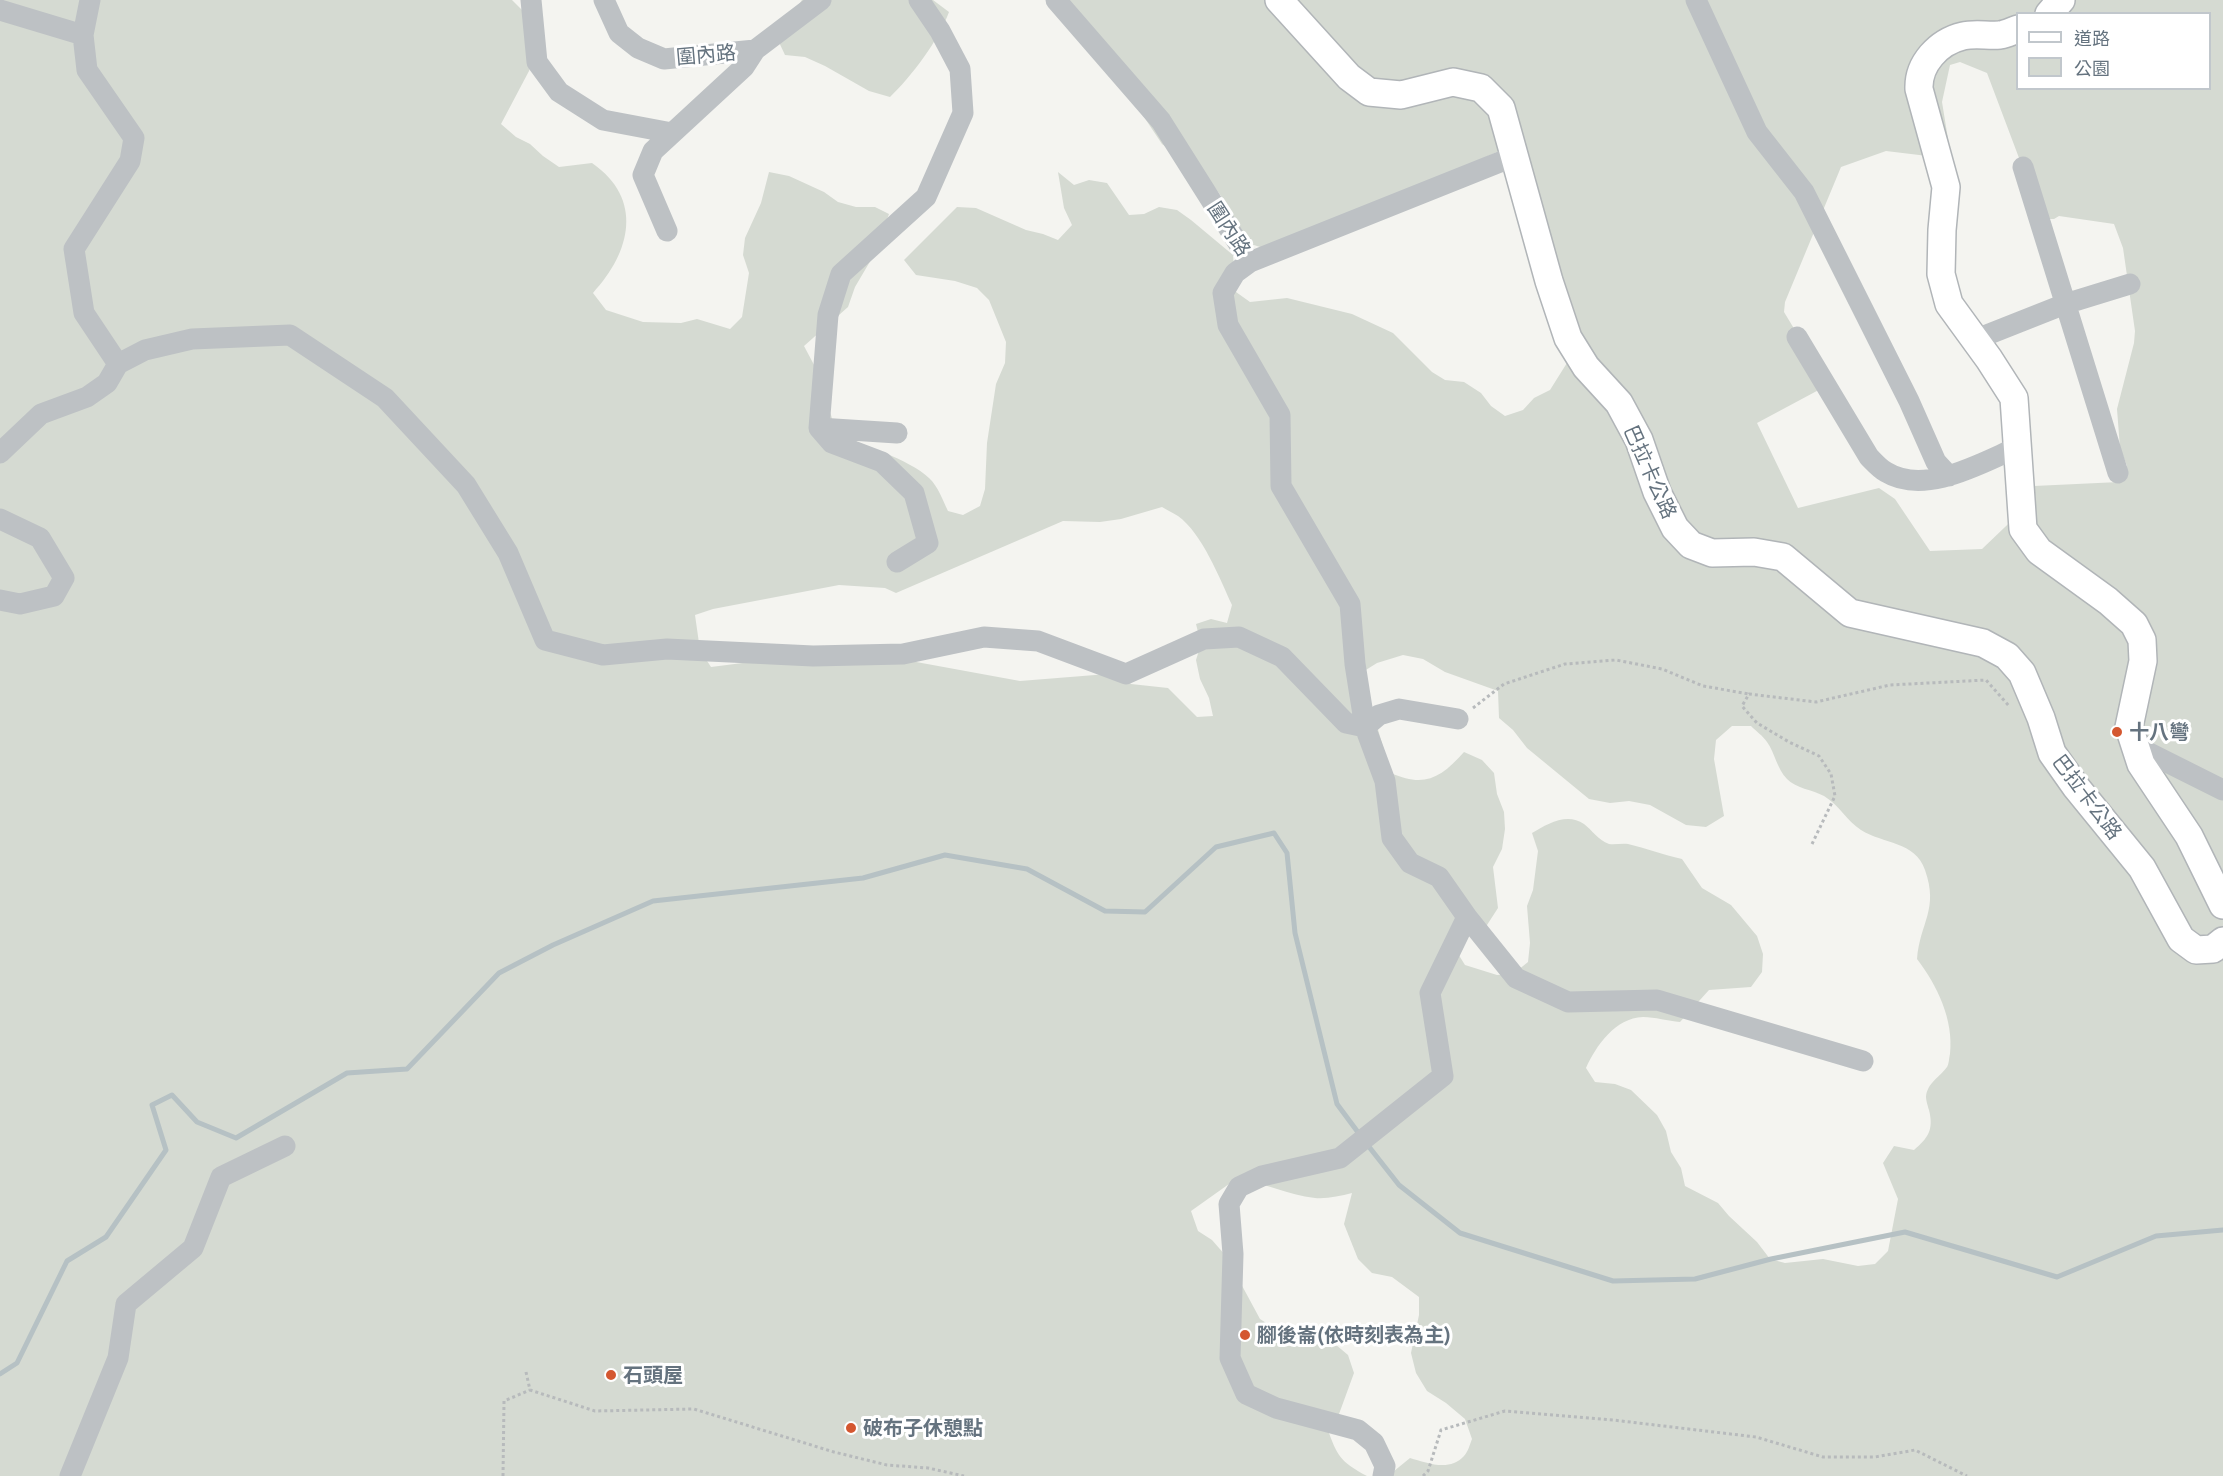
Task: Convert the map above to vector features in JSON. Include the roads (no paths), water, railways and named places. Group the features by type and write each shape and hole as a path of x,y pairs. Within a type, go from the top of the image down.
{"main road":[{"name":"巴拉卡公路","path":"1279,0 1349,76 1369,92 1401,95 1453,82 1481,88 1501,108 1549,281 1568,339 1586,367 1619,403 1639,440 1657,492 1675,528 1691,545 1712,553 1754,552 1783,557 1850,613 1983,643 2007,656 2022,674 2041,718 2052,753 2076,787 2142,868 2181,939 2196,950 2213,949 2223,940"},
{"path":"2051,12 2061,0"},
{"path":"2016,30 2001,35 1960,36 1935,51 1926,61 1918,76 1919,89 1946,187 1941,274 1949,304 2014,398 2023,529 2039,550 2108,600 2134,624 2142,640 2143,661 2129,727 2141,764 2202,860 2223,905"}],"street":[{"path":"90,0 83,35 87,70 134,138 130,161 74,249 84,313 118,363"},
{"path":"531,0 537,62 559,92 603,120 672,133"},
{"name":"圍內路","path":"604,0 619,33 638,48 664,59 755,50 821,0"},
{"path":"897,562 928,543 914,493 882,462 832,443 819,428 828,315 841,274 926,197 963,113 960,69 940,31 919,0"},
{"name":"圍內路","path":"1056,0 1161,121 1250,262 1515,156"},
{"path":"1696,0 1757,132 1804,192 1909,401 1936,462 1949,476"},
{"path":"0,10 83,35"},
{"path":"667,231 643,175 653,151 744,67 755,50"},
{"path":"2023,167 2118,473"},
{"path":"1250,262 1235,273 1223,293 1228,325 1280,415 1281,486 1350,604 1355,664 1365,728 1385,781 1392,838 1410,863 1439,877 1467,917 1516,978 1568,1002 1658,1000 1863,1061"},
{"path":"1974,340 2066,304 2130,284"},
{"path":"0,453 41,414 87,398 107,383 118,363 145,350 192,339 290,335 385,398 466,485 508,553 545,639 603,655 667,649 813,656 903,654 984,638 995,638 1038,641 1126,674 1204,639 1239,637 1282,657 1346,723 1365,728"},
{"path":"1797,337 1869,457 1885,472 1906,481 1949,476 2018,447"},
{"path":"819,428 897,433"},
{"path":"0,519 40,538 64,578 54,596 20,604 0,600"},
{"path":"1365,728 1379,715 1399,709 1458,719"},
{"path":"2135,746 2223,790"},
{"path":"1383,1476 1384,1466 1374,1443 1358,1430 1276,1408 1246,1394 1230,1358 1233,1254 1229,1204 1239,1187 1262,1176 1340,1158 1443,1076 1430,993 1467,917"},
{"path":"70,1476 118,1358 126,1304 193,1248 221,1177 285,1146"}],"waterway":[{"path":"0,1374 17,1363 67,1261 106,1237 166,1150 152,1105 172,1095 197,1122 236,1138 347,1073 407,1069 499,973 553,945 653,901 863,878 945,855 1027,869 1105,911 1145,912 1216,847 1274,833 1287,853 1295,933 1337,1104 1360,1135"},
{"path":"1366,1143 1399,1185 1460,1233 1613,1281 1695,1279 1771,1259 1905,1232 2057,1277 2156,1236 2223,1230"}],"place":[{"name":"十八彎","path":"2117,732"},
{"name":"腳後崙(依時刻表為主)","path":"1245,1335"},
{"name":"石頭屋","path":"611,1375"},
{"name":"破布子休憩點","path":"851,1428"}]}
